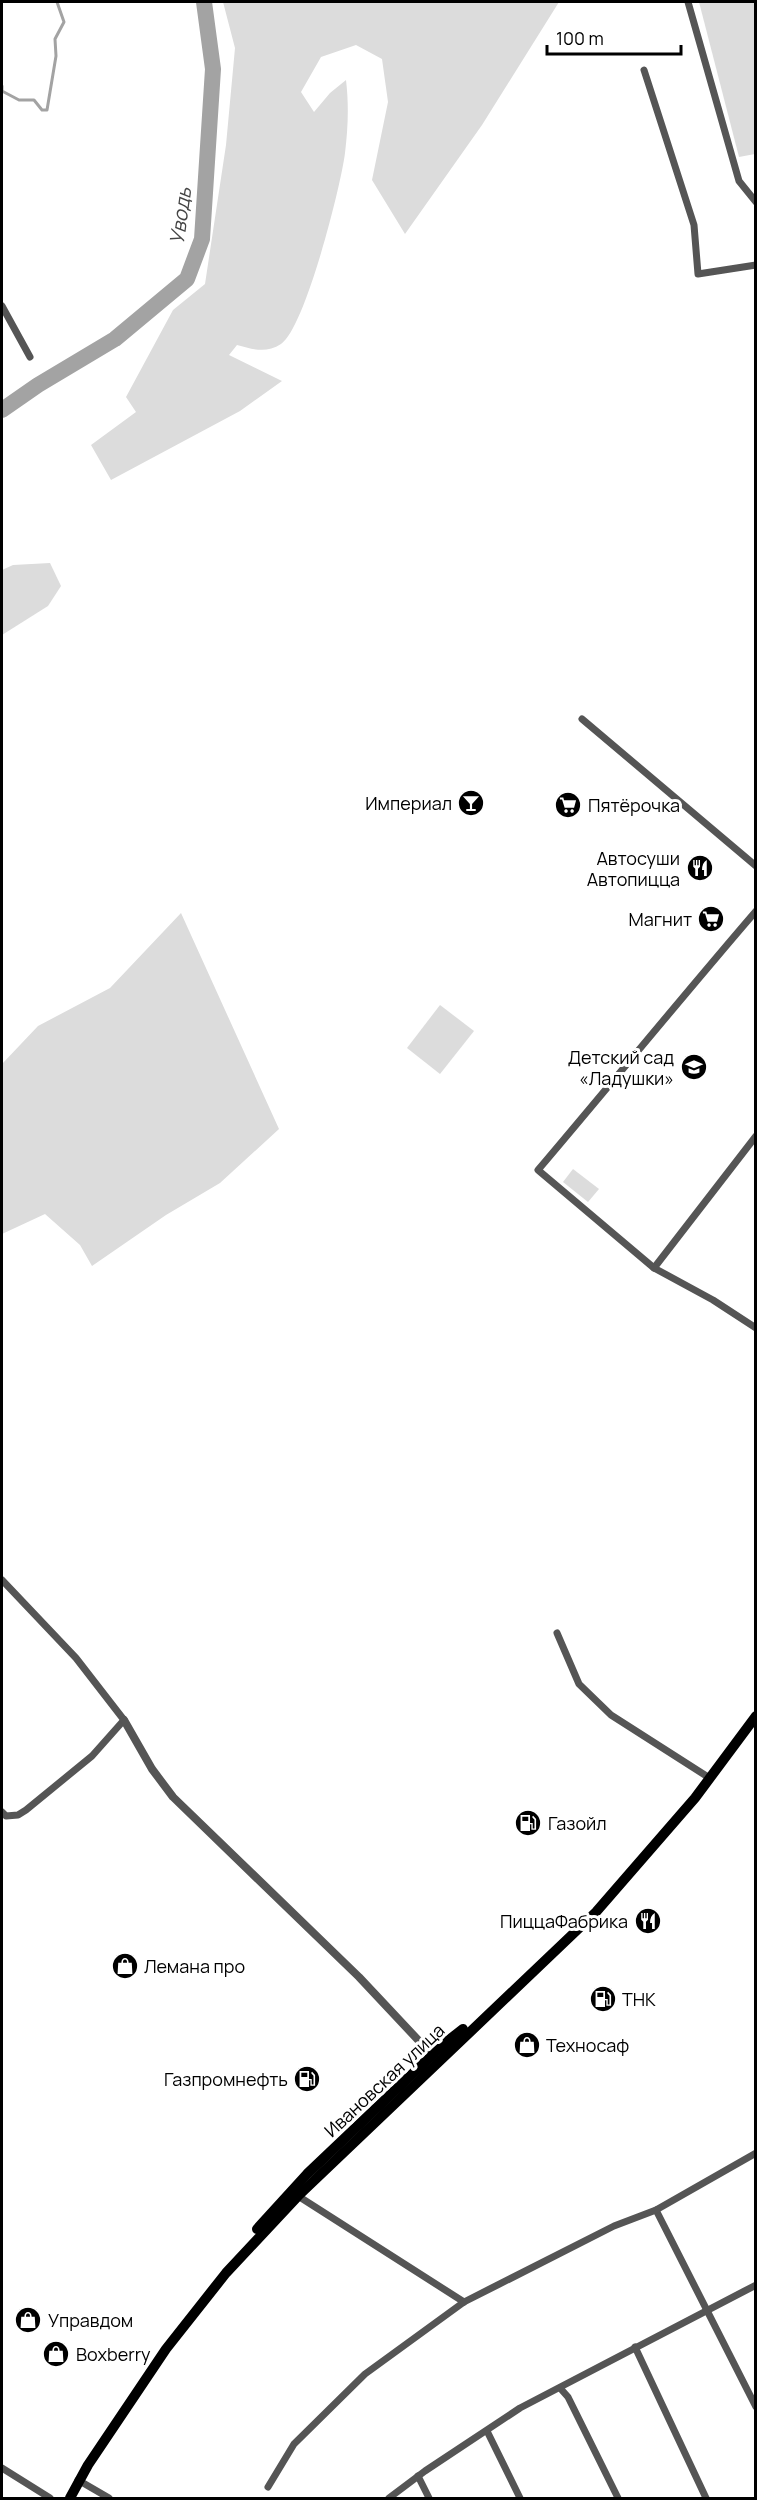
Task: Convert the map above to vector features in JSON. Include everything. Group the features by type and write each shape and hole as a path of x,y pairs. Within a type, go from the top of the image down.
{"main road":[{"name":"Ивановская улица","path":"87,2464 179,2331 226,2273 298,2196 435,2058 525,1980 615,1892 695,1798 756,1716"},
{"name":"Ивановская улица","path":"87,2464 174,2331 258,2228 307,2174 491,2008 582,1921 625,1875 734,1746"},
{"path":"70,2499 87,2464"},
{"path":"63,2499 87,2464"}],"street":[{"path":"688,2 739,181 754,201"},
{"path":"644,70 694,225 698,274 756,265"},
{"path":"2,306 30,357"},
{"path":"582,719 756,866"},
{"path":"754,1324 654,1268 538,1170 631,1060 648,1036 756,911"},
{"path":"654,1268 756,1136"},
{"path":"2,1580 76,1658 124,1720 152,1768 173,1797 358,1977 435,2058"},
{"path":"557,1633 579,1684 611,1715 708,1777"},
{"path":"2,1812 6,1816 18,1815 26,1810 92,1756 124,1720"},
{"path":"268,2487 294,2444 365,2374 464,2302 614,2226 656,2210 756,2153"},
{"path":"298,2196 464,2302"},
{"path":"656,2210 756,2407"},
{"path":"389,2499 418,2476 487,2431 502,2418 756,2285"},
{"path":"635,2348 706,2499"},
{"path":"560,2388 568,2397 618,2499"},
{"path":"487,2431 520,2499"},
{"path":"2,2468 50,2499"},
{"path":"418,2476 429,2499"},
{"path":"78,2480 109,2499"}],"shaded area":[{"path":"223,2 559,2 482,125 405,234 372,180 388,102 382,59 356,45 321,57 301,92 314,112 330,93 346,80 348,107 342,170 311,285 301,312 290,333 281,344 264,350 237,345 229,355 282,381 240,411 111,480 91,445 136,412 126,397 173,310 205,284 226,145 235,48"},
{"path":"699,2 755,2 755,154 739,157"},
{"path":"50,563 61,586 48,606 2,635 2,570 13,565"},
{"path":"181,913 279,1129 220,1183 166,1215 92,1266 80,1245 45,1214 2,1234 2,1064 38,1026 110,988"},
{"path":"440,1005 474,1031 440,1074 407,1048"},
{"path":"573,1169 599,1189 588,1202 563,1182"}],"waterway":[{"path":"2,86 2,91 19,100 34,100 42,110 47,110 56,56 55,39 64,22 57,2"},
{"name":"Уводь","path":"2,410 38,385 115,339 187,279 202,239 213,69 204,2"}],"place":[{"name":"Империал","path":"471,803"},
{"name":"Пятёрочка","path":"568,805"},
{"name":"Автосуши Автопицца","path":"700,868"},
{"name":"Магнит","path":"711,919"},
{"name":"Детский сад «Ладушки»","path":"694,1067"},
{"name":"Газойл","path":"528,1823"},
{"name":"ПиццаФабрика","path":"648,1921"},
{"name":"Лемана про","path":"125,1966"},
{"name":"ТНК","path":"603,1999"},
{"name":"Техносаф","path":"527,2045"},
{"name":"Газпромнефть","path":"307,2079"},
{"name":"Управдом","path":"28,2320"},
{"name":"Boxberry","path":"56,2354"}]}
